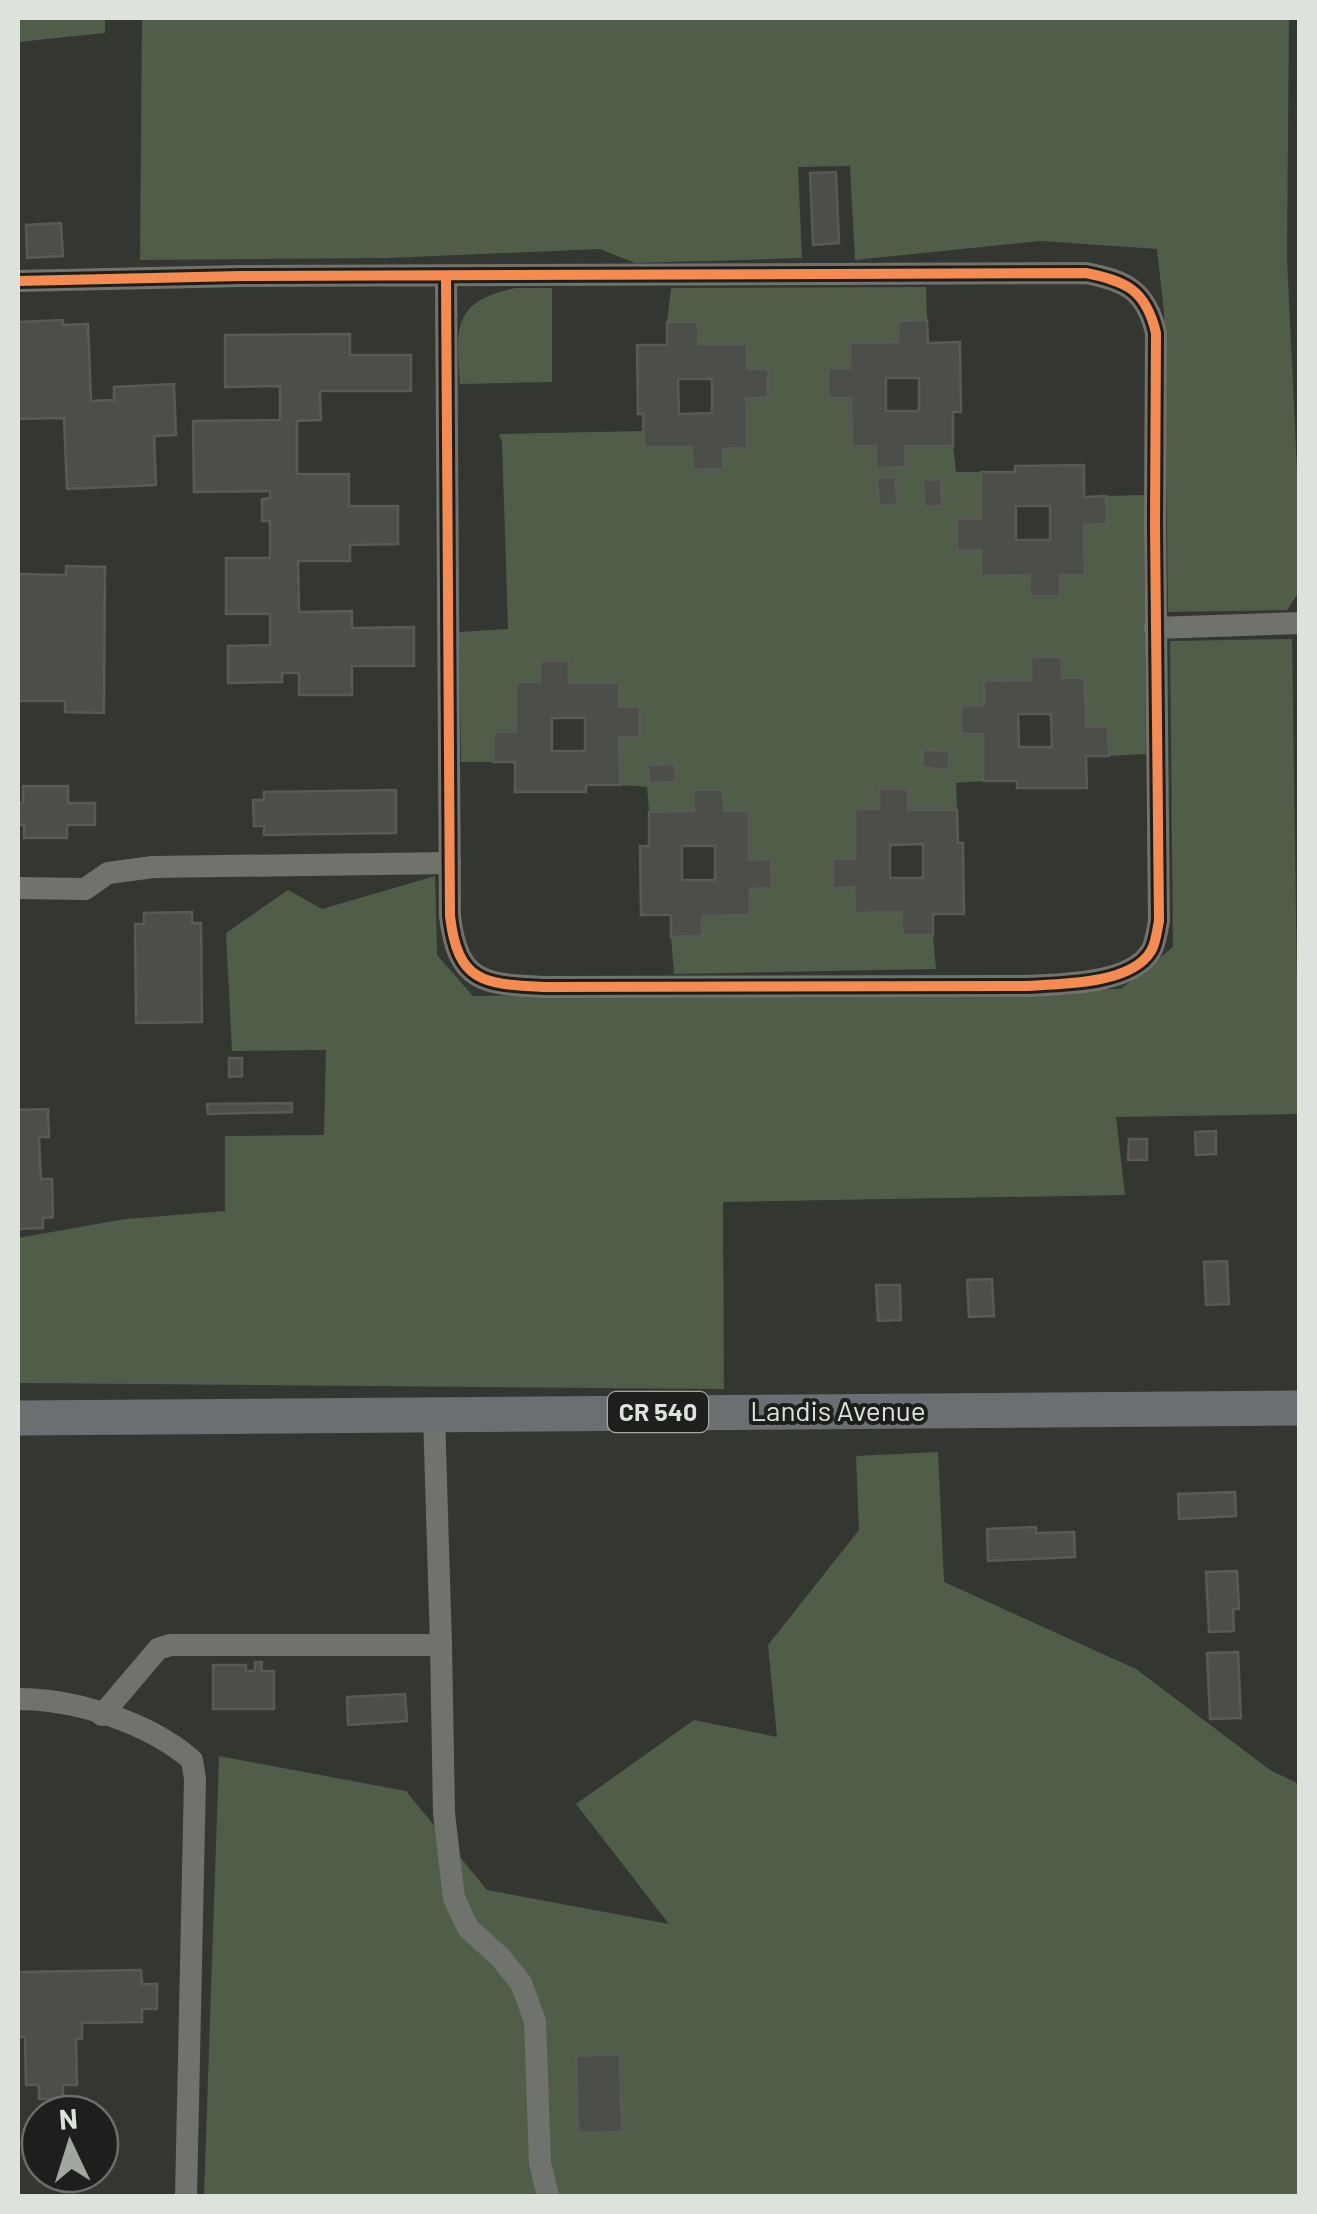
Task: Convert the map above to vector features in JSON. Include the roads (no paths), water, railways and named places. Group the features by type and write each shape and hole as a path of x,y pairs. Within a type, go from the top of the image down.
{"main road":[{"name":"Landis Avenue","path":"18,1418 1300,1408"}],"street":[{"path":"18,280 446,276 1086,273 1122,280 1152,314 1156,333 1159,921 1152,950 1139,965 1120,974 1024,986 492,984 467,970 457,953 450,916 446,276"},
{"path":"1155,628 1300,623"},
{"path":"18,888 84,889 108,873 151,867 450,864"},
{"path":"434,1414 444,1813 454,1898 468,1928 521,1983 536,2022 540,2162 548,2196"},
{"path":"102,1715 158,1648 170,1645 440,1645"},
{"path":"18,1698 80,1707 173,1743 192,1760 195,1779 186,2196"}]}
